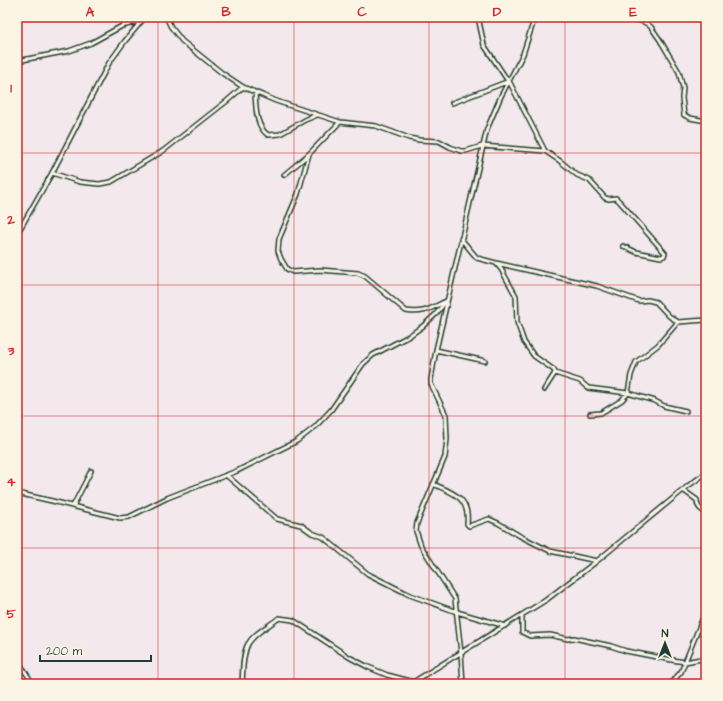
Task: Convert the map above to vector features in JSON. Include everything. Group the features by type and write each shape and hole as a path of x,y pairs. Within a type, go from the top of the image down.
{"street":[{"path":"17,234 52,173 109,63 145,17"},
{"path":"166,17 171,27 182,41 222,73 243,87 276,101 340,122 376,126 408,138 439,141 461,151 482,146 545,151"},
{"path":"478,17 484,45 508,81 545,151 577,175 589,180 605,198 616,198 665,253 664,256 661,256 636,252 623,246"},
{"path":"463,684 455,599 421,546 416,531 417,523 445,457 447,439 446,415 431,382 436,350 482,146 493,113 523,54 535,17"},
{"path":"632,17 646,23 651,27 679,72 683,88 682,98 684,115 690,118 706,121"},
{"path":"17,61 69,52 91,43 122,26 143,20"},
{"path":"452,103 508,81"},
{"path":"52,173 80,182 99,184 111,182 163,151 243,87"},
{"path":"255,92 258,121 268,135 272,136 280,134 305,120 318,115"},
{"path":"284,175 309,154 340,122"},
{"path":"309,154 298,194 279,239 278,250 281,259 288,269 293,272 320,270 358,273 368,278 406,311 415,313 424,312 447,300"},
{"path":"461,239 477,258 596,286 639,301 648,300 656,302 669,316 678,322 706,320"},
{"path":"496,263 516,296 517,322 524,342 534,356 552,367 555,373 580,381 588,388 628,393 686,412"},
{"path":"17,493 113,517 130,517 167,498 267,457 293,444 315,427 331,410 364,364 373,355 409,336 423,326 436,314 447,300"},
{"path":"590,414 601,413 622,400 628,393 631,375 636,362 658,345 678,322"},
{"path":"436,350 485,361"},
{"path":"544,390 555,373"},
{"path":"73,506 91,471"},
{"path":"410,684 551,597 706,473"},
{"path":"226,475 277,519 301,525 312,533 323,537 368,574 410,596 456,612 505,626"},
{"path":"433,484 459,497 465,503 468,514 467,524 469,526 489,520 498,523 552,552 597,561"},
{"path":"683,490 697,500 697,505 706,513"},
{"path":"670,684 681,672 686,662 706,610"},
{"path":"522,615 522,632 530,636 550,635 568,639 574,638 611,646 626,651 686,662 706,658"},
{"path":"242,684 243,664 247,646 251,640 279,618 293,620 349,657 368,667 387,675 414,682"},
{"path":"17,659 33,684"}]}
